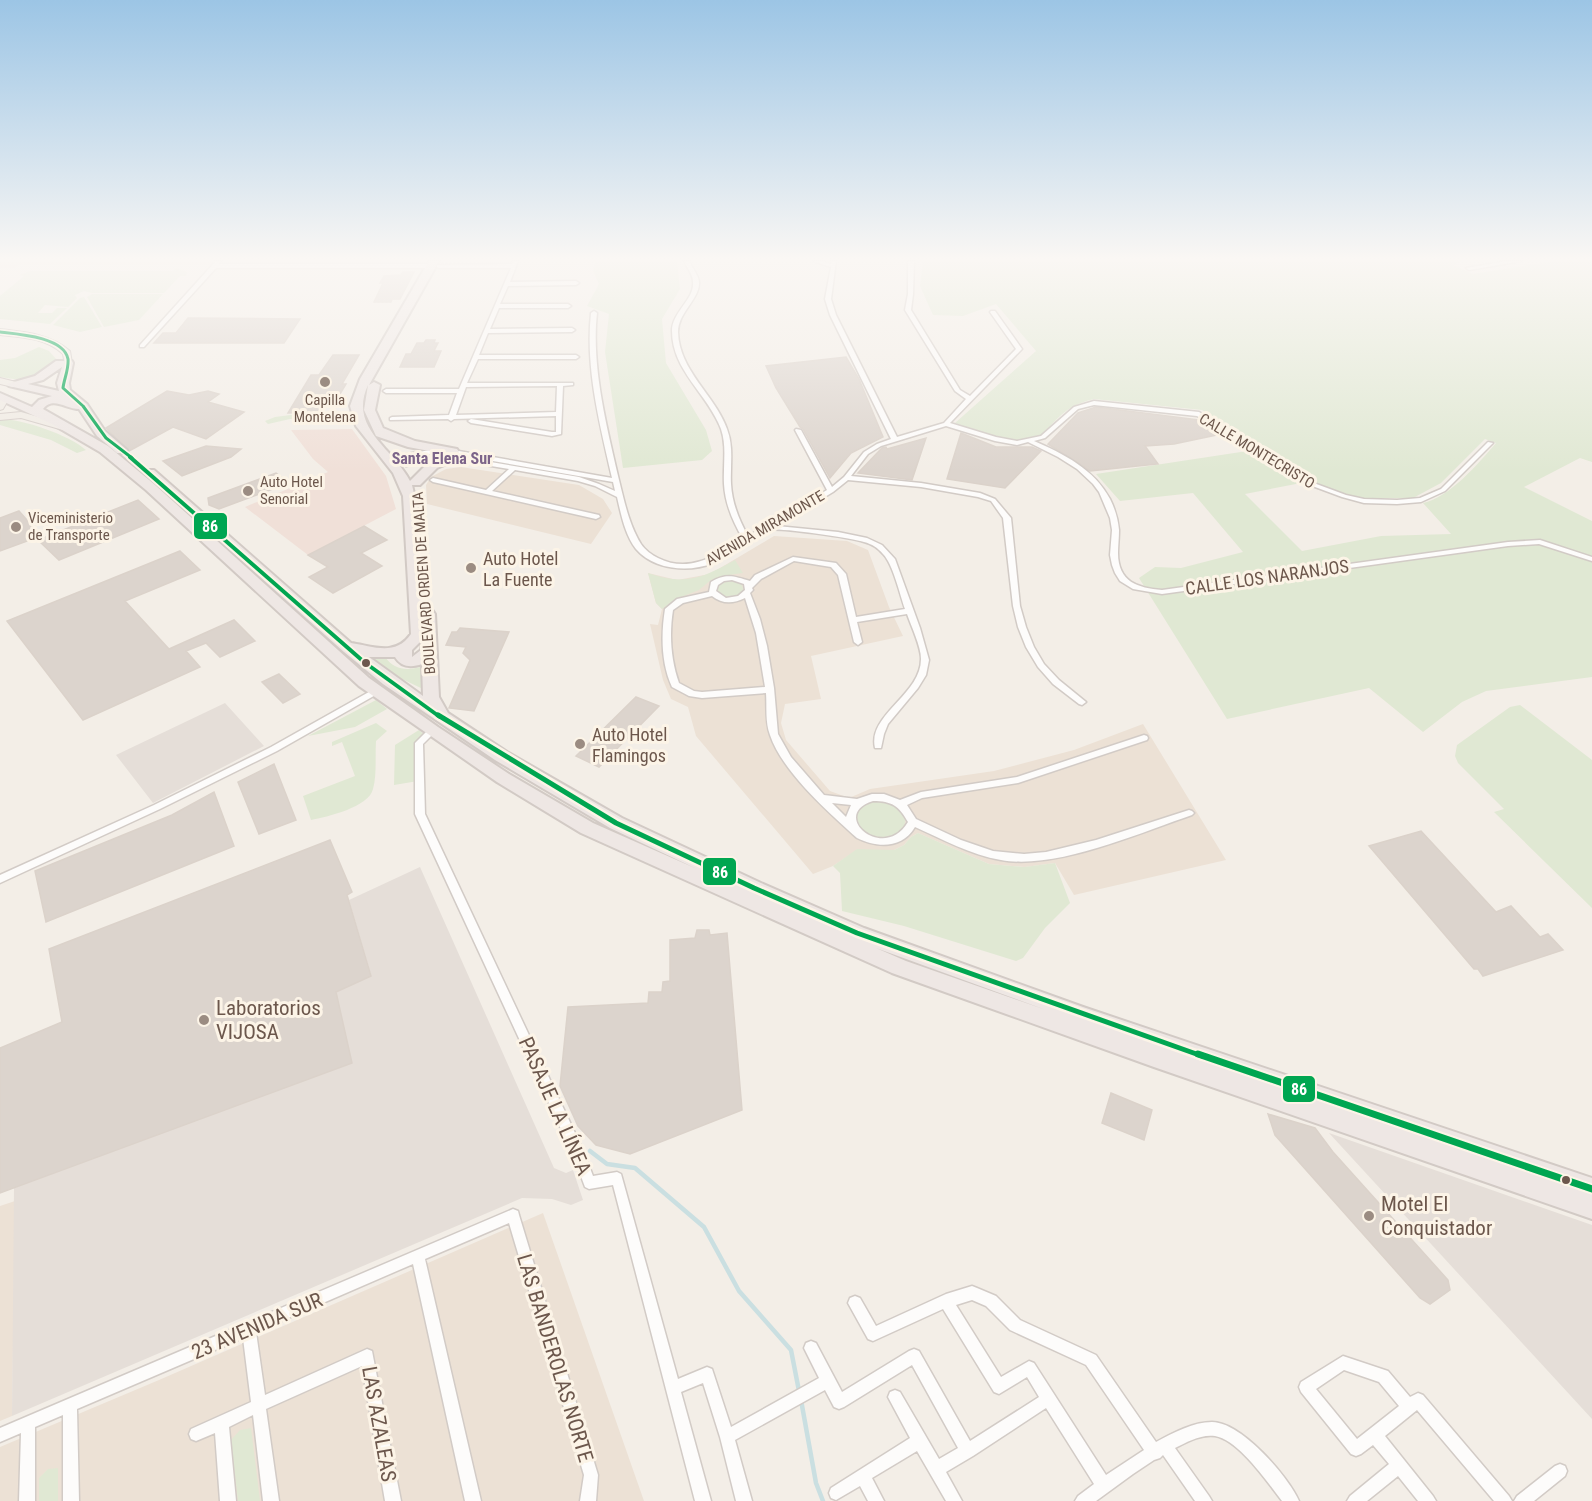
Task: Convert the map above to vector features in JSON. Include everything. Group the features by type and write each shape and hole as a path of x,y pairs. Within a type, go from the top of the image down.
{"highway":[{"name":"BOULEVARD ORDEN DE MALTA","path":"334,634 351,646 370,653 384,654 405,648 415,640 418,632 411,499 399,473 366,430 356,409 358,395 366,379 396,331"},
{"name":"BOULEVARD ORDEN DE MALTA","path":"403,331 370,395 368,409 379,431 404,461 416,482 421,500 431,697 439,726"},
{"path":"13,384 39,378 64,360"},
{"path":"64,360 63,388 87,412 105,438 155,477 439,726 503,778 587,828 899,967 1592,1208"},
{"path":"13,384 62,394 87,412"},
{"path":"0,398 59,424"},
{"path":"87,412 66,401 52,399 40,403 38,410 104,449 150,487 376,691 616,823 754,888 857,933 1082,1015 1592,1190"},
{"path":"379,431 412,444 454,455"},
{"path":"416,482 433,465 454,455"},
{"path":"405,648 402,657 405,661 412,662 423,658 430,646"},
{"path":"1452,1161 1512,1188 1592,1215"}],"main road":[{"path":"0,334 48,345 55,349 64,360"},
{"path":"0,381 13,384"},
{"path":"0,398 2,402 0,407"},
{"path":"0,417 21,415 59,424"}],"street":[{"path":"142,346 156,331"},
{"path":"451,419 462,388 488,331"},
{"name":"AVENIDA MIRAMONTE","path":"593,331 597,377 627,522 637,544 654,559 664,564 682,568 696,567 711,561 831,491 846,478 866,453 879,445 946,424"},
{"path":"675,331 679,352 696,386 723,426 727,440 728,494 738,524 747,540"},
{"path":"841,331 895,440"},
{"path":"921,331 958,391 968,399"},
{"path":"1006,331 1019,349 946,424 995,439 1017,443 1031,442"},
{"path":"476,357 576,357"},
{"path":"386,391 571,384"},
{"path":"451,419 555,434 561,431 560,385"},
{"name":"CALLE MONTECRISTO","path":"1031,442 1044,437 1076,408 1094,403 1200,414 1309,483 1326,491 1364,501 1397,502 1420,500 1443,490 1490,443"},
{"path":"392,419 559,414"},
{"path":"798,430 831,491"},
{"name":"CALLE LOS NARANJOS","path":"1031,442 1061,455 1090,477 1101,490 1115,527 1116,572 1128,585 1142,591 1162,592 1509,544 1540,542 1592,559"},
{"path":"404,461 454,455 617,481"},
{"path":"454,455 589,482 620,496"},
{"path":"487,492 514,468"},
{"path":"846,478 965,492 993,500 1003,509 1007,518 1015,606 1024,634 1041,665 1055,682 1082,702"},
{"path":"433,480 596,517"},
{"path":"768,527 857,538 874,543 885,550 891,560 926,657 920,681 913,692 881,724 877,736 878,746"},
{"path":"753,607 742,602 717,597 712,588 717,581 758,577 793,559 833,565 842,574 858,642"},
{"path":"728,600 739,599 758,577"},
{"path":"733,578 743,581 753,607 769,690 775,737 819,797 865,838 883,842 900,838 912,825"},
{"path":"713,593 680,601 669,609 666,620 675,685 692,694 702,695 769,690"},
{"path":"854,620 908,610"},
{"path":"0,879 157,807 274,748 376,691"},
{"name":"PASAJE LA LÍNEA","path":"439,726 418,743 420,814 579,1154 589,1183 616,1178 703,1501"},
{"path":"905,806 921,795 1018,780 1144,738"},
{"path":"819,797 829,801 858,803 879,797 905,806"},
{"path":"853,828 850,814 858,803"},
{"path":"905,806 912,825"},
{"path":"912,825 1002,857 1023,857 1082,848 1189,813"},
{"name":"23 AVENIDA SUR","path":"0,1435 513,1215"},
{"name":"LAS BANDEROLAS NORTE","path":"513,1215 591,1474 588,1501"},
{"path":"418,1257 473,1501"},
{"path":"855,1303 873,1334 946,1301 972,1293 991,1301 1015,1325 1091,1360 1160,1449 1204,1501"},
{"path":"946,1301 999,1387 1029,1368 1104,1486"},
{"path":"249,1330 271,1501"},
{"path":"811,1348 839,1402 914,1356 968,1451"},
{"name":"LAS AZALEAS","path":"196,1434 367,1356 393,1501"},
{"path":"1409,1407 1383,1376 1343,1363 1306,1387 1356,1449 1418,1400 1504,1501"},
{"path":"673,1388 707,1374 744,1501"},
{"path":"727,1437 828,1381"},
{"path":"895,1397 954,1501"},
{"path":"936,1469 1048,1399"},
{"path":"69,1406 71,1501"},
{"path":"221,1423 228,1501"},
{"path":"27,1424 27,1501"},
{"path":"1083,1501 1160,1449 1195,1431 1216,1429 1243,1443 1270,1472 1291,1501"},
{"path":"1374,1434 1428,1501"},
{"path":"836,1493 920,1441"},
{"path":"1355,1501 1399,1466"},
{"path":"1522,1501 1560,1471"},
{"path":"863,1475 876,1501"}],"shaded area":[{"path":"352,429 386,476 396,509 308,555 245,507 328,472 313,459 291,430"},
{"path":"461,467 579,485 603,499 612,513 591,544 427,504 426,485 431,477 446,469"},
{"path":"774,536 847,541 868,550 889,607 903,636 811,656 821,699 785,704 781,723 786,740 830,791 849,798 870,789 994,771 1074,750 1143,724 1226,860 1074,895 1055,863 1025,867 989,864 918,833 894,850 857,850 833,866 813,874 696,736 688,707 671,699 663,680 650,624 658,625 662,609 656,603 648,573 677,580 710,574"},
{"path":"225,703 264,746 153,803 116,755"},
{"name":"Laboratorios VIJOSA","path":"420,867 554,1168 566,1173 573,1170 583,1200 571,1205 552,1199 522,1198 12,1416 14,1188 351,1063 336,992 371,975 349,900"},
{"path":"1329,1133 1592,1225 1592,1419"},
{"path":"15,1201 12,1416 0,1421 0,1206"},
{"path":"543,1213 644,1501 0,1501 0,1447"}],"green space":[{"path":"607,331 663,331 666,363 706,430 712,451 702,460 623,468 605,352"},
{"path":"1019,331 1592,331 1592,462 1580,458 1524,487 1592,521 1592,677 1486,691 1462,702 1423,732 1369,688 1227,719 1139,578 1155,567 1181,568 1243,552 1193,493 1120,501 1096,474 1254,450 1301,483 1245,494 1302,551 1381,536 1451,534 1423,503 1433,500 1453,487 1496,443 1485,439 1441,483 1413,498 1363,498 1339,493 1310,481 1202,410 1094,399 1067,410 1043,434 1021,441 986,435 955,423 1036,351"},
{"path":"39,347 49,351 57,360 46,372 24,379 0,377 0,360 15,358"},
{"path":"298,414 344,415 342,421 290,419 268,424 265,421 275,417"},
{"path":"0,419 45,429 69,439 86,450 77,453 51,440 0,425"},
{"path":"735,560 743,573 711,580 699,590 676,599 662,609 656,603 648,573 672,579 693,578"},
{"path":"728,581 741,583 744,591 731,597 718,594 717,586"},
{"path":"385,657 389,662 403,669 425,666 423,689 402,679 371,658"},
{"path":"376,700 387,709 355,727 308,736"},
{"path":"1520,705 1592,760 1592,908 1494,812 1504,809 1458,763 1455,756 1457,745 1510,707"},
{"path":"376,723 387,731 376,741 375,778 370,795 356,806 311,820 303,796 355,776 342,742 332,746 332,742"},
{"path":"419,730 426,736 417,743 418,781 394,785 395,745"},
{"path":"881,801 896,805 906,816 904,828 887,837 869,835 857,825 856,817 860,808"},
{"path":"918,833 989,864 1024,867 1055,863 1070,903 1045,928 1023,958 1016,961 904,926 842,911 840,873 833,866 857,849 894,850"},
{"path":"251,1428 260,1501 238,1501 231,1440 240,1430"},
{"path":"58,1468 58,1501 39,1501 39,1478 48,1469"}],"building":[{"path":"178,331 292,331 284,343 154,343 163,333"},
{"path":"426,340 435,340 434,343 438,343 434,351 441,351 434,367 400,367 406,354 411,354 417,343 424,343"},
{"path":"333,355 359,355 342,384 346,384 340,394 332,394 322,412 288,413 311,375 319,375"},
{"path":"846,357 859,379 883,437 851,453 830,478 803,429 776,388 766,366"},
{"path":"167,391 189,395 208,391 219,394 208,402 244,412 206,439 173,427 129,451 106,428"},
{"path":"1096,407 1199,420 1222,434 1174,444 1145,446 1158,464 1090,471 1048,444 1078,413"},
{"path":"961,433 996,447 1032,447 1041,451 1005,488 947,479"},
{"path":"926,438 912,480 858,473 882,448 887,449"},
{"path":"206,446 241,449 231,457 182,476 163,461"},
{"name":"Auto Hotel Senorial","path":"276,473 289,483 219,509 209,505 208,498"},
{"path":"138,500 159,519 59,560 38,540"},
{"name":"Viceministerio de Transporte","path":"19,511 41,536 0,551 0,518"},
{"path":"364,526 387,540 361,553 382,566 333,593 309,577 328,567 308,555"},
{"path":"180,551 200,570 125,601 169,649 234,620 255,641 220,657 206,643 186,651 200,667 83,720 7,621"},
{"path":"460,628 509,632 474,711 449,708 470,660 463,653 466,647 446,645 452,632 457,632"},
{"path":"279,674 300,694 283,703 262,682"},
{"path":"636,697 659,706 599,767 576,756"},
{"path":"274,764 296,820 259,834 238,782"},
{"path":"214,792 234,846 46,922 35,871 172,815"},
{"path":"1421,831 1496,912 1511,906 1540,937 1548,934 1563,950 1483,976 1478,969 1474,969 1369,846"},
{"name":"Laboratorios VIJOSA","path":"330,840 352,892 347,895 371,976 336,992 352,1063 0,1193 0,1048 62,1022 49,949"},
{"path":"697,930 709,930 710,935 727,933 742,1110 630,1154 596,1145 578,1126 560,1086 568,1007 648,1003 649,992 662,992 663,982 670,981 670,940 695,938"},
{"path":"1111,1093 1152,1110 1144,1140 1102,1123"},
{"name":"Motel El Conquistador","path":"1268,1114 1315,1128 1333,1152 1448,1280 1450,1290 1430,1304 1420,1298 1275,1135"}],"waterway":[{"path":"590,1151 607,1164 635,1168 704,1227 739,1291 791,1350 799,1391"},
{"path":"801,1400 816,1483 823,1501"}],"transit line":[{"name":"86","path":"0,332 40,338 59,346 68,359 63,388 83,406 106,438 155,477 364,662 445,720 616,823 754,888 857,933 1082,1015 1592,1189"}],"place":[{"name":"Capilla Montelena","path":"325,382"},
{"name":"Auto Hotel Senorial","path":"248,491"},
{"name":"Viceministerio de Transporte","path":"16,527"},
{"name":"Auto Hotel La Fuente","path":"471,568"},
{"name":"Auto Hotel Flamingos","path":"580,744"},
{"name":"Laboratorios VIJOSA","path":"204,1020"},
{"name":"Motel El Conquistador","path":"1369,1216"}],"district":[{"name":"Santa Elena Sur","path":"442,458"}]}
